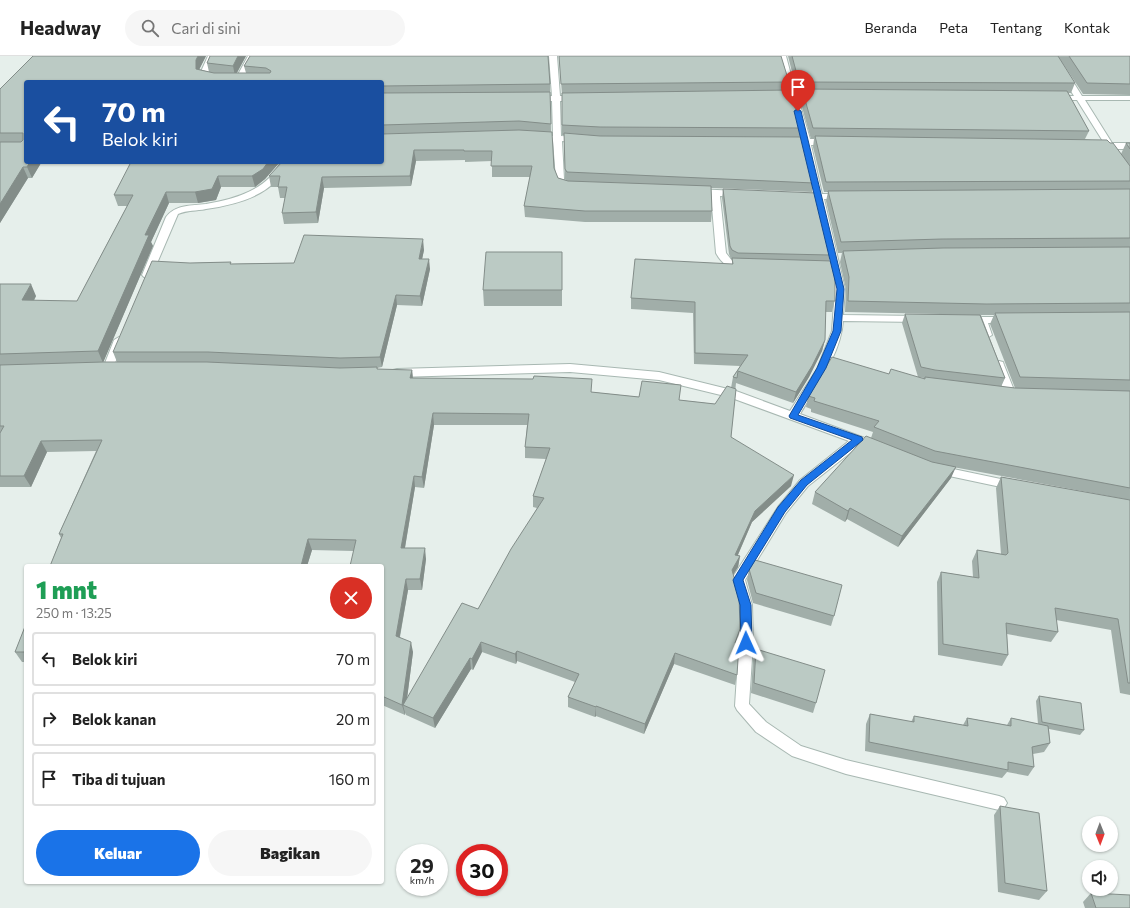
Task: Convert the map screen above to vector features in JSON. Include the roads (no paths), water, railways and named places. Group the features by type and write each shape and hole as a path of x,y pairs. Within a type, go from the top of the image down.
{"street":[{"path":"212,56 204,71 204,76 208,78 235,80 252,56"},
{"path":"553,56 557,99 556,139 560,179 562,185 579,187"},
{"path":"782,56 806,142 840,289 837,331 825,361 793,416"},
{"path":"1053,56 1109,146 1130,175"},
{"path":"770,96 825,96"},
{"path":"529,99 588,98"},
{"path":"1048,98 1130,98"},
{"path":"527,137 585,140"},
{"path":"782,142 837,142"},
{"path":"1087,146 1130,146"},
{"path":"144,282 171,217 175,212 236,201 271,183 279,175 284,164"},
{"path":"685,192 747,194"},
{"path":"715,193 720,253 724,260 729,264 735,266 750,266"},
{"path":"795,196 850,197"},
{"path":"838,318 934,319"},
{"path":"990,342 978,320 1021,320"},
{"path":"108,368 123,332"},
{"path":"996,357 1010,394"},
{"path":"825,361 838,364"},
{"path":"94,368 124,368"},
{"path":"387,374 570,368 659,376 732,394 886,451"},
{"path":"994,392 1032,394"},
{"path":"859,440 804,483 782,510 738,580 746,605 746,643 742,706 761,727 797,751 846,767 999,802"},
{"path":"928,468 1026,488"}]}
